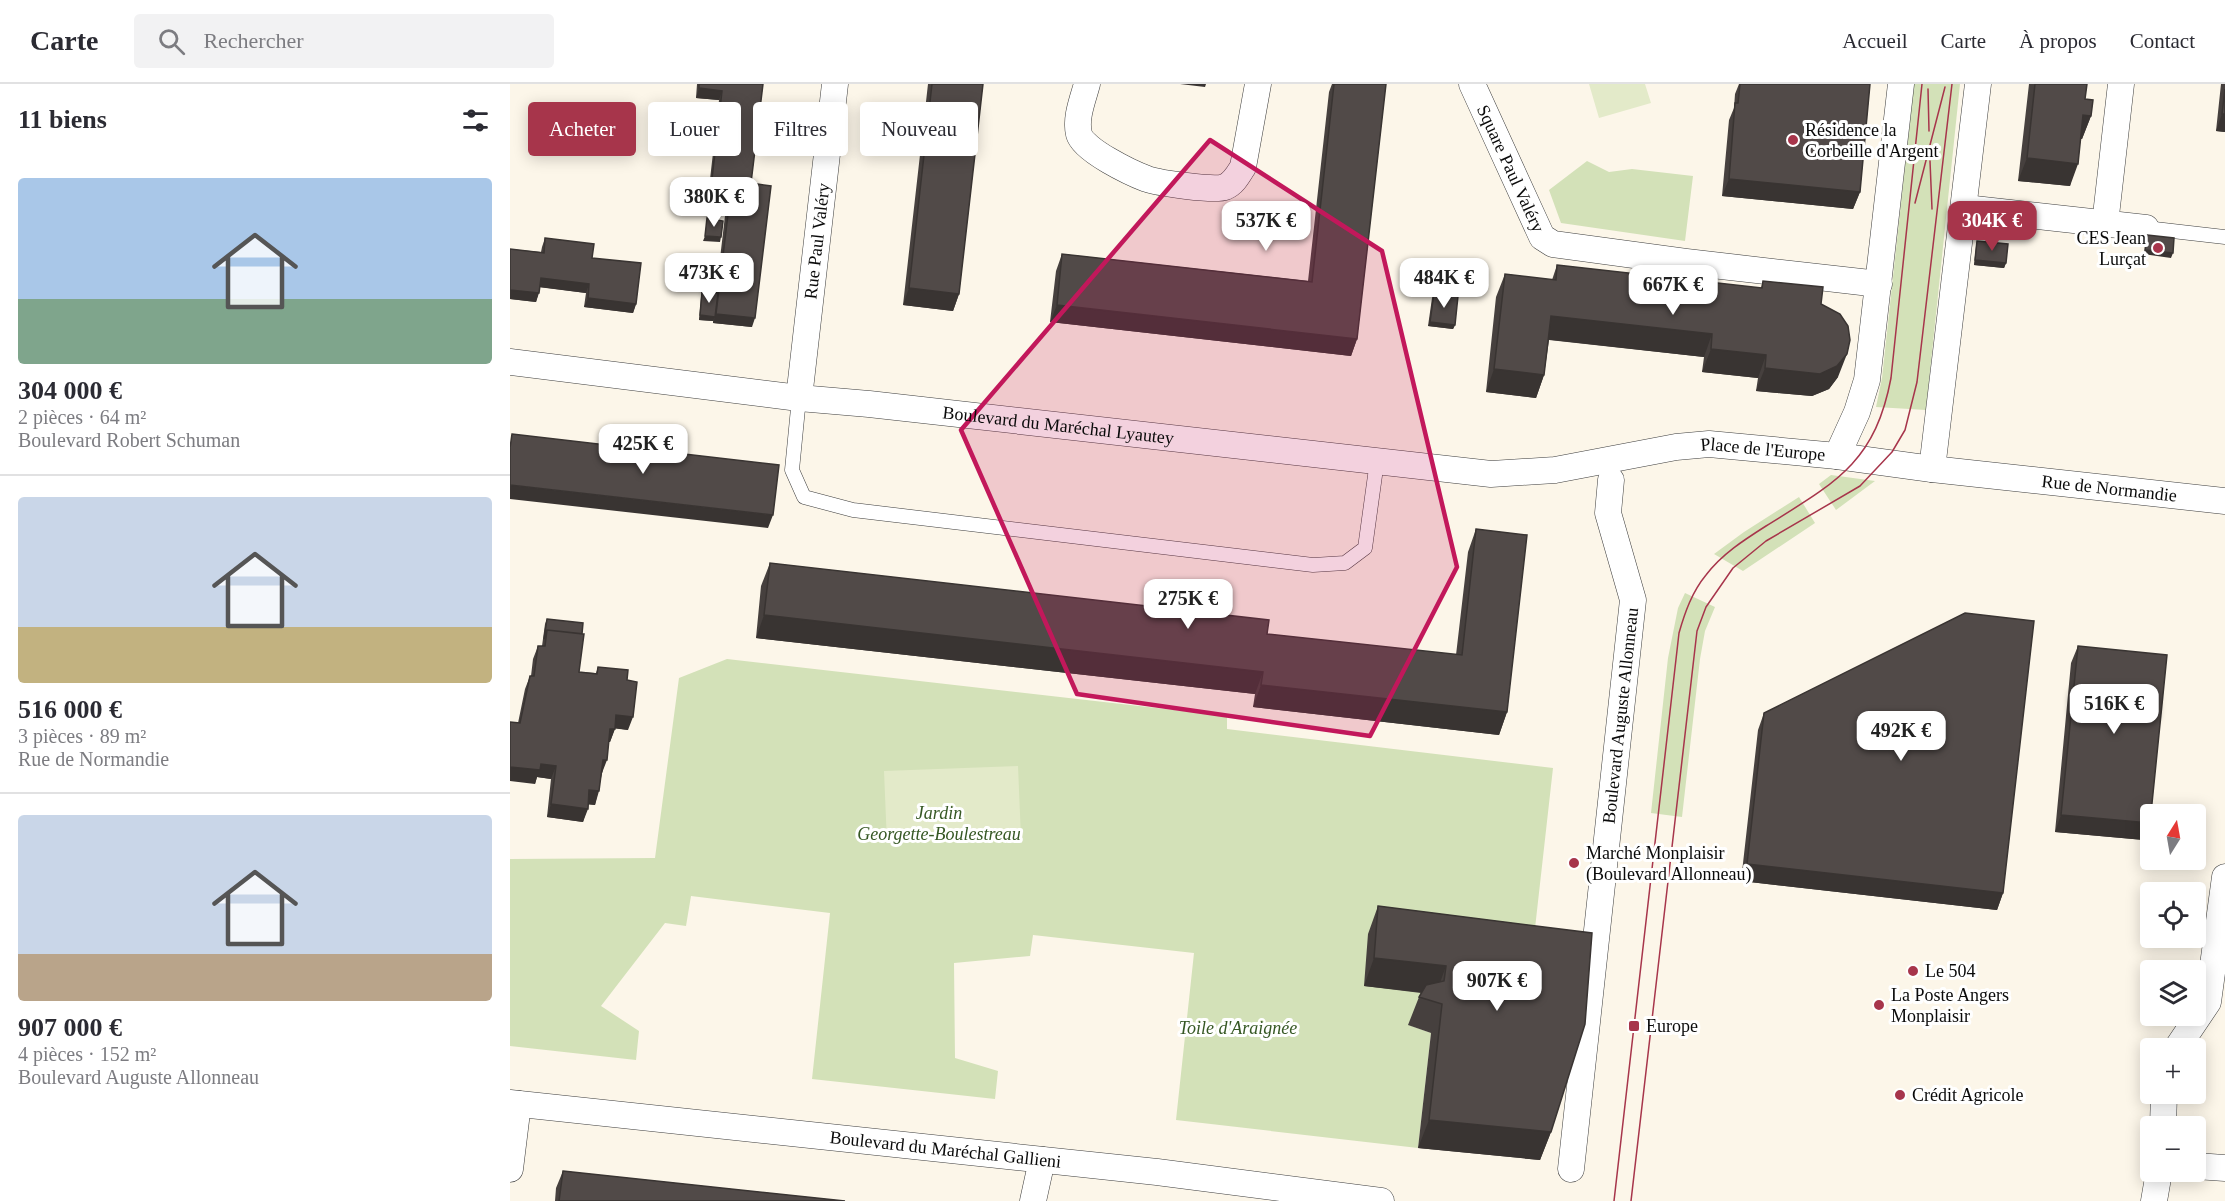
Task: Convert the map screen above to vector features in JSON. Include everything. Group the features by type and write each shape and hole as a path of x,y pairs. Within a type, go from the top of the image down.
{"street":[{"name":"Rue Paul Valéry","path":"799,398 835,84"},
{"path":"1087,84 1079,114 1079,135 1087,146 1147,179 1174,184 1224,188 1236,179 1243,167 1258,84"},
{"name":"Square Paul Valéry","path":"1472,84 1542,237 1553,244 1675,261 1879,284"},
{"name":"Place de l'Europe","path":"1609,470 1676,447 1709,444 1837,456 1857,412 1867,381 1901,84"},
{"path":"1837,456 1932,469 1965,208 1978,84"},
{"path":"2105,224 2121,84"},
{"path":"1965,208 2146,228"},
{"name":"Boulevard du Maréchal Lyautey","path":"510,362 799,398 1491,474 1609,470"},
{"name":"Rue de Normandie","path":"1932,469 2225,501"},
{"name":"Boulevard Auguste Allonneau","path":"1571,1169 1633,600 1608,513 1609,470"},
{"path":"2184,1038 2208,1002 2225,877"},
{"path":"510,1169 514,1103"},
{"name":"Boulevard du Maréchal Gallieni","path":"514,1103 1042,1160 1381,1201"},
{"path":"1033,1201 1042,1160"},
{"path":"2206,1167 2225,1168"},
{"path":"2154,1201 2157,1182"}],"lane":[{"path":"2146,228 2225,237"},
{"path":"799,398 792,470 804,497 853,510 1314,565 1345,563 1365,548 1377,461"}],"highlighted area":[{"path":"1210,140 1382,251 1457,567 1370,736 1077,694 961,430"}],"green space":[{"path":"1589,84 1645,84 1651,103 1599,118"},
{"path":"1914,84 1960,84 1926,410 1876,407 1882,378"},
{"path":"1587,161 1609,172 1632,169 1693,176 1685,241 1561,223 1549,190"},
{"path":"1831,475 1875,481 1836,510 1819,484"},
{"path":"1799,497 1815,523 1743,571 1714,554 1744,532"},
{"path":"1685,593 1715,607 1705,631 1700,659 1682,817 1651,813 1668,658 1678,608"},
{"name":"Jardin Georgette-Boulestreau","path":"727,659 1227,716 1227,729 1553,768 1532,955 1436,994 1409,1025 1431,1033 1418,1148 1176,1120 1194,953 1033,935 1030,956 954,963 955,1058 998,1071 995,1099 812,1079 830,913 691,896 686,926 665,923 601,1006 639,1031 636,1060 510,1046 510,859 655,858 679,678"},
{"path":"1018,766 1021,838 887,843 884,771"}],"building":[{"path":"699,84 763,84 761,102 753,102 754,156 751,183 771,186 755,318 716,314 732,181 712,179 715,156 741,156 741,102 721,102 722,91 699,88"},
{"path":"932,84 983,84 978,128 978,102 930,102"},
{"path":"1334,84 1386,84 1357,339 1057,305 1062,254 1312,282"},
{"name":"Résidence la Corbeille d'Argent","path":"1740,84 1870,84 1860,192 1729,179 1735,103 1738,103"},
{"path":"2035,84 2087,84 2085,99 2093,100 2091,116 2083,115 2078,164 2027,158"},
{"path":"2225,89 2225,114 2222,114"},
{"path":"924,156 975,156 959,294 909,288"},
{"path":"707,218 723,221 721,237 705,236"},
{"name":"CES Jean Lurçat","path":"2147,235 2174,238 2173,253 2145,250"},
{"path":"545,238 594,244 592,258 641,263 636,304 588,298 589,284 541,278 539,293 510,290 510,249 544,253"},
{"path":"1977,241 2008,244 2006,263 1975,260"},
{"path":"1557,265 1762,288 1763,281 1823,287 1821,304 1840,314 1848,326 1850,340 1847,354 1837,366 1820,374 1765,368 1766,355 1711,349 1712,334 1551,316 1544,375 1494,369 1505,274 1556,280"},
{"path":"702,292 718,293 715,317 700,315"},
{"path":"1434,293 1458,296 1455,325 1430,322"},
{"path":"512,434 779,465 773,515 510,485"},
{"path":"1476,529 1527,535 1507,712 1261,685 1263,672 764,615 770,563 1269,620 1267,634 1462,655"},
{"path":"1965,613 2034,621 2003,893 1747,864 1764,713"},
{"path":"547,619 583,623 582,634 547,630 544,639"},
{"path":"547,630 584,634 579,672 597,674 598,667 628,670 627,680 637,682 633,717 616,715 615,729 610,729 607,760 603,760 599,791 589,790 588,809 551,804 556,766 541,764 540,770 510,767 510,722 520,723 530,676 534,676 538,646 545,646"},
{"path":"2078,646 2167,655 2152,804 2140,804 2140,822 2061,815"},
{"path":"1378,906 1592,933 1585,1024 1551,1132 1429,1120 1442,1004 1419,997 1426,985 1444,981 1446,966 1374,958"},
{"path":"563,1171 845,1201 559,1201"}],"tram line":[{"path":"1614,1201 1679,633 1693,595 1712,567 1742,542 1832,483 1863,451 1874,431 1884,407 1891,378 1922,84"},
{"path":"1631,1201 1697,631 1706,607 1733,568 1766,541 1860,486 1892,452 1905,430 1917,382 1952,84"},
{"path":"1915,203 1945,87"},
{"path":"1928,89 1929,131"},
{"path":"1930,161 1932,209"}],"place":[{"name":"Résidence la Corbeille d'Argent","path":"1793,140"},
{"name":"CES Jean Lurçat","path":"2158,248"},
{"name":"Marché Monplaisir (Boulevard Allonneau)","path":"1574,863"},
{"name":"Le 504","path":"1913,971"},
{"name":"La Poste Angers Monplaisir","path":"1879,1005"},
{"name":"Europe","path":"1634,1026"},
{"name":"Crédit Agricole","path":"1900,1095"}],"park label":[{"name":"Toile d'Araignée","path":"1238,1028"}]}
